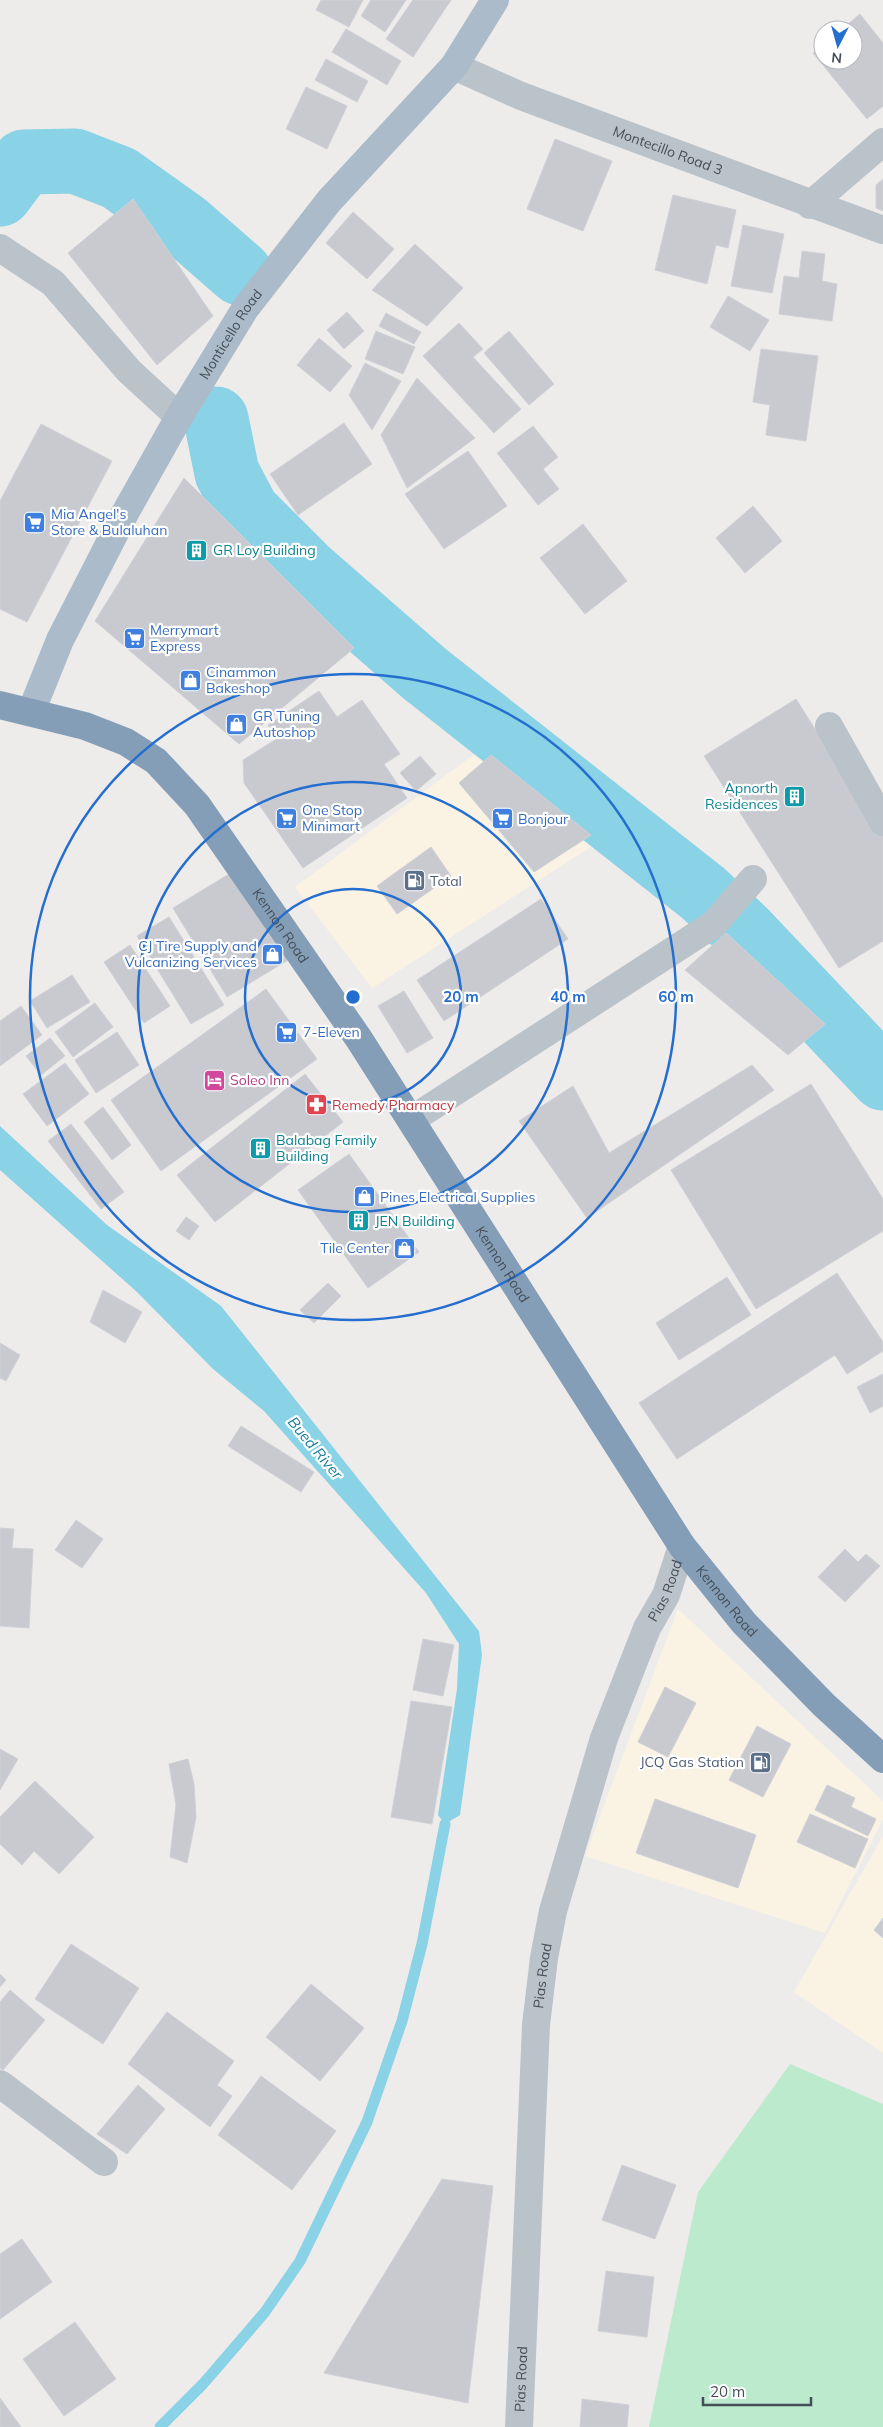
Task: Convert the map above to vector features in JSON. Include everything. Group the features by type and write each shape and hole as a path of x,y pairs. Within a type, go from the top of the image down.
{"highway":[{"name":"Kennon Road","path":"0,705 85,726 126,742 156,761 176,780 197,805 329,995 411,1120 682,1546 744,1623 824,1705 883,1759"}],"main road":[{"name":"Monticello Road","path":"31,712 48,666 71,617 125,513 179,417 245,309 329,201 454,66 495,0"}],"street":[{"name":"Montecillo Road 3","path":"454,66 521,96 810,205 883,230"},
{"path":"810,205 883,142"},
{"path":"0,248 53,283 129,371 179,417"},
{"path":"829,726 883,822"},
{"path":"411,1120 714,924 753,879"},
{"name":"Pias Road","path":"519,2427 536,2024 544,1958 553,1911 604,1738 647,1628 666,1595 682,1546"},
{"path":"0,2084 104,2162"}],"shaded area":[{"path":"495,739 606,837 372,988 295,887"},
{"path":"678,1609 883,1801 883,1819 825,1933 585,1856"},
{"path":"883,1836 883,2053 794,1992"}],"green space":[{"path":"790,2064 883,2104 883,2427 649,2427 698,2192"}],"water":[{"name":"Bued River","path":"0,1126 107,1225 221,1306 479,1631 482,1655 460,1815 445,1824 438,1815 457,1689 459,1644 426,1593 264,1411 213,1369 137,1292 0,1170"}],"building":[{"path":"321,0 363,0 349,27 316,10"},
{"path":"371,0 406,0 385,32 361,16"},
{"path":"413,0 451,0 413,57 386,39"},
{"path":"860,14 883,43 883,106 867,119 827,70 863,70 863,20 853,20"},
{"path":"346,29 401,61 387,85 332,52"},
{"path":"326,59 368,81 357,102 315,80"},
{"path":"306,87 347,106 327,149 286,129"},
{"path":"555,139 612,161 583,231 527,209"},
{"path":"883,179 883,211 876,208 876,185"},
{"path":"673,195 736,210 728,248 716,245 707,284 655,270"},
{"path":"133,199 213,316 157,365 68,253"},
{"path":"353,212 394,249 367,279 326,243"},
{"path":"743,225 784,234 772,293 731,286"},
{"path":"415,244 463,288 427,326 372,290"},
{"path":"802,251 825,254 822,281 837,284 832,321 779,314 784,276 799,278"},
{"path":"728,296 769,320 750,351 710,327"},
{"path":"347,312 364,331 344,349 327,330"},
{"path":"386,313 421,332 414,344 379,326"},
{"path":"459,323 483,349 473,357 521,409 494,433 423,356"},
{"path":"376,331 415,347 403,374 365,359"},
{"path":"509,331 554,384 529,405 484,353"},
{"path":"319,338 352,366 330,392 297,365"},
{"path":"761,349 818,356 806,441 766,435 770,405 753,402"},
{"path":"365,363 401,381 372,430 349,395"},
{"path":"417,378 475,438 407,488 381,435"},
{"path":"344,423 372,464 298,515 270,474"},
{"path":"41,424 112,461 27,622 0,609 0,501"},
{"path":"533,426 558,457 543,469 559,489 538,505 497,453"},
{"path":"468,451 507,506 444,549 405,494"},
{"name":"GR Loy Building","path":"184,478 354,648 239,744 95,621"},
{"path":"753,506 782,541 745,573 716,538"},
{"path":"583,524 627,581 585,614 540,558"},
{"path":"319,691 337,717 362,700 400,754 384,764 407,798 303,868 244,783 243,760 278,738 268,725"},
{"name":"Apnorth Residences","path":"796,699 883,836 883,941 839,968 704,756"},
{"path":"491,755 591,835 534,872 459,783"},
{"path":"420,756 436,774 416,791 400,773"},
{"name":"Total","path":"431,847 451,876 397,914 377,886"},
{"path":"234,871 288,960 227,997 173,908"},
{"path":"541,899 568,939 444,1021 417,980"},
{"path":"169,917 224,1005 191,1024 137,936"},
{"path":"726,933 825,1024 788,1055 685,970"},
{"path":"130,945 170,1006 144,1023 104,962"},
{"path":"72,975 90,1002 47,1028 30,1001"},
{"name":"Soleo Inn","path":"266,989 317,1059 161,1171 111,1100"},
{"path":"404,991 433,1038 407,1053 378,1006"},
{"path":"95,1003 113,1027 73,1057 55,1032"},
{"path":"21,1006 42,1035 0,1066 0,1021"},
{"path":"117,1032 139,1065 96,1093 75,1060"},
{"path":"50,1038 65,1056 41,1075 26,1056"},
{"path":"65,1063 89,1094 47,1126 23,1094"},
{"path":"752,1065 774,1090 587,1218 519,1121 573,1086 609,1153"},
{"name":"Balabag Family Building","path":"305,1074 343,1122 215,1222 177,1175"},
{"path":"811,1084 883,1199 883,1231 756,1309 671,1170"},
{"path":"103,1107 131,1145 112,1160 84,1122"},
{"path":"71,1124 124,1192 101,1209 48,1141"},
{"name":"JEN Building","path":"349,1154 419,1252 368,1288 298,1190"},
{"path":"186,1217 199,1226 189,1240 176,1231"},
{"path":"837,1273 883,1342 883,1351 847,1374 835,1355 677,1459 639,1403"},
{"path":"727,1277 751,1315 679,1360 656,1323"},
{"path":"328,1283 341,1296 314,1323 300,1310"},
{"path":"103,1290 142,1312 125,1343 90,1322"},
{"path":"0,1343 20,1355 6,1381 0,1378"},
{"path":"883,1374 883,1406 870,1413 857,1387"},
{"path":"241,1426 314,1472 301,1492 228,1446"},
{"path":"76,1520 103,1539 82,1568 55,1550"},
{"path":"0,1528 14,1529 12,1548 33,1549 29,1628 0,1626"},
{"path":"845,1549 858,1562 866,1554 880,1566 845,1602 818,1577"},
{"path":"423,1639 454,1645 443,1696 413,1690"},
{"name":"JCQ Gas Station","path":"665,1687 696,1703 668,1757 638,1742"},
{"path":"411,1701 452,1707 432,1824 391,1817"},
{"name":"JCQ Gas Station","path":"757,1726 791,1744 763,1797 729,1780"},
{"path":"0,1749 18,1759 0,1790"},
{"path":"188,1759 194,1784 196,1817 187,1863 170,1857 176,1805 169,1764"},
{"path":"35,1781 94,1837 59,1874 34,1851 22,1865 0,1844 0,1817"},
{"path":"827,1785 855,1798 851,1807 876,1819 868,1836 815,1810"},
{"path":"655,1799 756,1835 738,1888 636,1853"},
{"path":"810,1814 868,1839 855,1868 797,1842"},
{"path":"883,1918 883,1938 874,1930"},
{"path":"71,1944 139,1988 103,2044 35,1999"},
{"path":"0,1974 6,1980 0,1987"},
{"path":"311,1984 364,2028 320,2081 266,2037"},
{"path":"10,1990 45,2020 3,2070 0,2068 0,2002"},
{"path":"167,2012 234,2061 217,2085 232,2096 210,2127 128,2064"},
{"path":"261,2076 336,2131 292,2190 218,2135"},
{"path":"138,2085 165,2109 127,2154 97,2134"},
{"path":"622,2165 676,2185 655,2239 602,2220"},
{"path":"442,2179 493,2186 468,2403 324,2373"},
{"path":"22,2239 52,2282 0,2319 0,2254"},
{"path":"606,2271 654,2277 647,2337 598,2331"},
{"path":"75,2322 116,2379 64,2416 23,2359"},
{"path":"0,2398 21,2427 0,2427"},
{"path":"582,2399 629,2405 627,2427 580,2427"}],"waterway":[{"path":"0,194 24,162 75,161 119,178 185,225 240,273"},
{"path":"216,419 227,473 247,511 307,571 425,674 703,893 745,932 883,1078"},
{"path":"160,2427 203,2384 265,2312 300,2261 367,2122 402,2021 422,1944 445,1824"}],"place":[{"name":"Mia Angel's Store & Bulaluhan","path":"35,522"},
{"name":"GR Loy Building","path":"197,550"},
{"name":"Merrymart Express","path":"134,638"},
{"name":"Cinammon Bakeshop","path":"190,680"},
{"name":"GR Tuning Autoshop","path":"237,724"},
{"name":"Apnorth Residences","path":"794,796"},
{"name":"One Stop Minimart","path":"286,818"},
{"name":"Bonjour","path":"502,819"},
{"name":"Total","path":"414,881"},
{"name":"CJ Tire Supply and Vulcanizing Services","path":"273,954"},
{"name":"7-Eleven","path":"287,1032"},
{"name":"Soleo Inn","path":"214,1080"},
{"name":"Remedy Pharmacy","path":"316,1105"},
{"name":"Balabag Family Building","path":"260,1148"},
{"name":"Pines Electrical Supplies","path":"364,1197"},
{"name":"JEN Building","path":"359,1221"},
{"name":"Tile Center","path":"405,1248"},
{"name":"JCQ Gas Station","path":"760,1762"}]}
